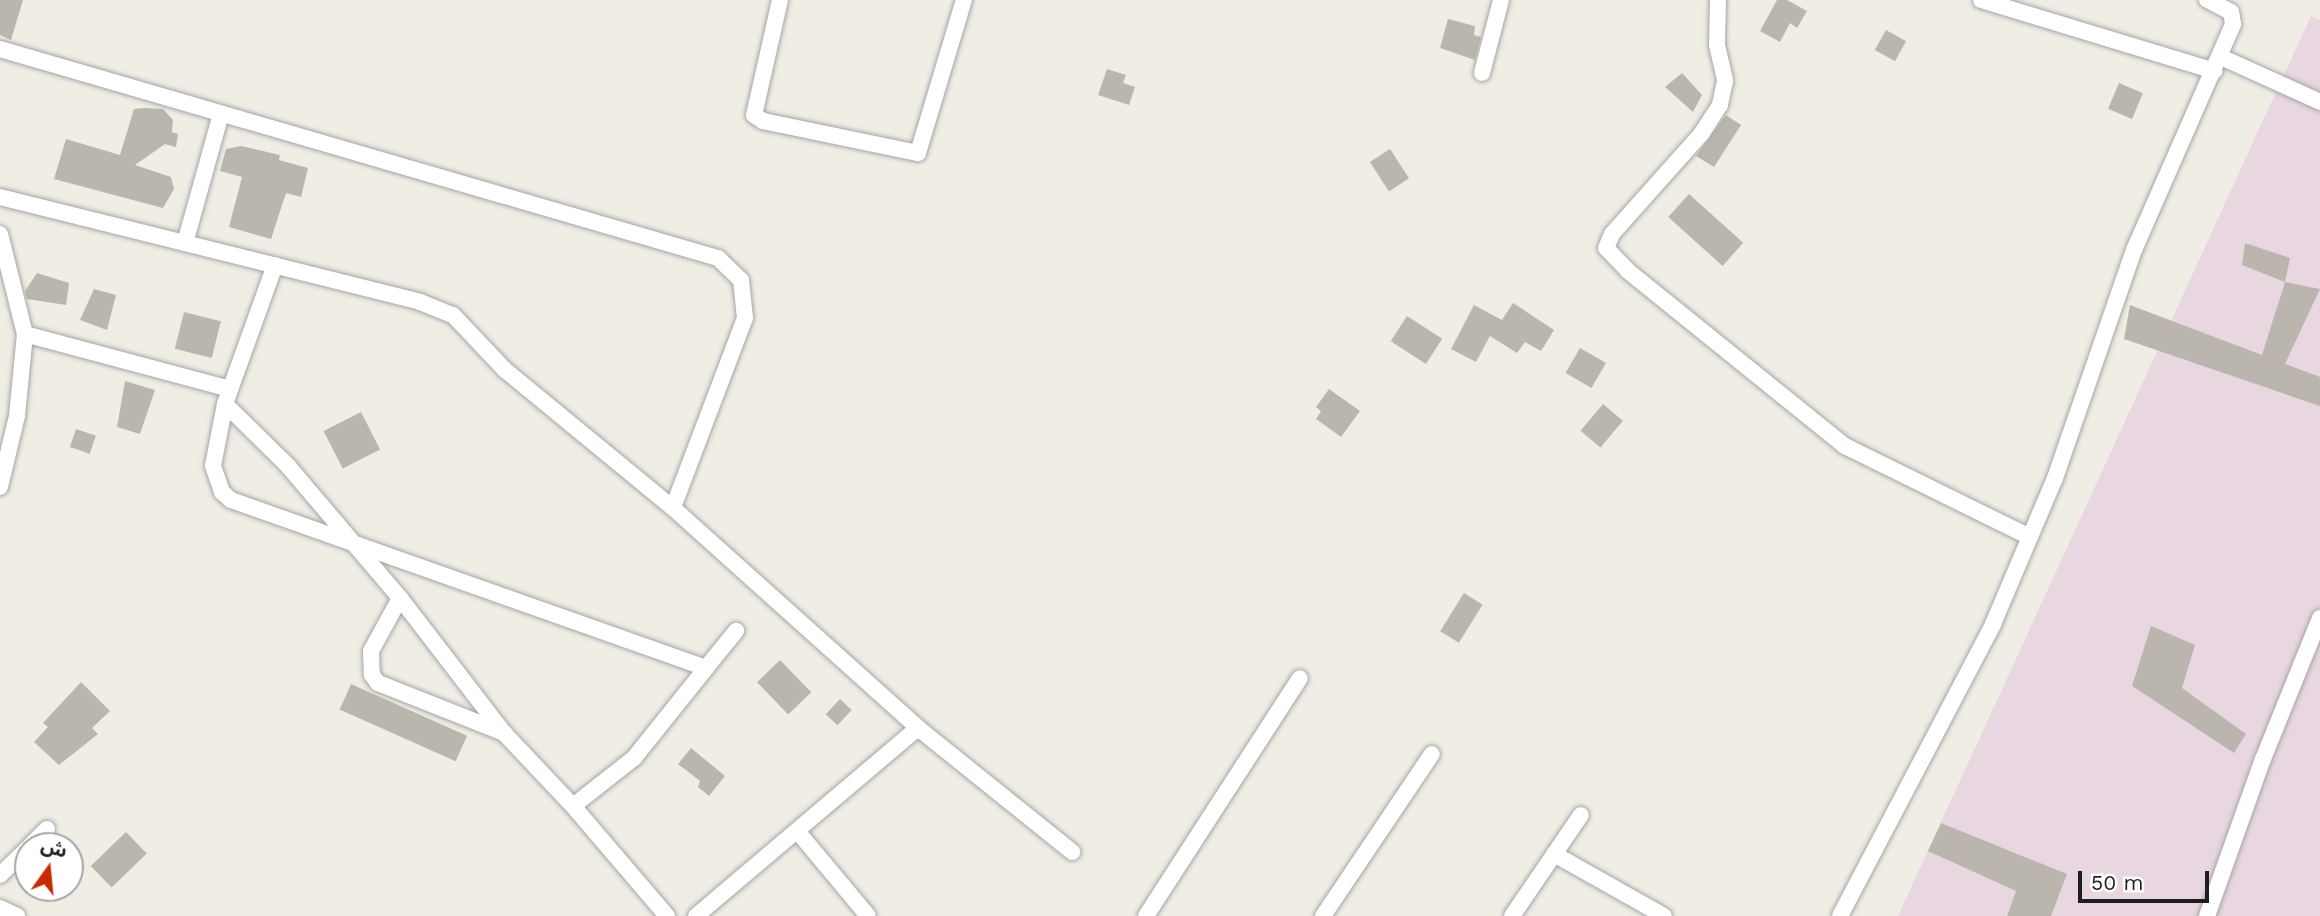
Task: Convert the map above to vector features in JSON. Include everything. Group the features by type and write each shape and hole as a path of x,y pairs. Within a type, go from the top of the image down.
{"street":[{"path":"780,0 754,115 763,121 918,153 964,0"},
{"path":"1482,74 1501,0"},
{"path":"1718,0 1717,45 1724,81 1720,104 1702,133 1612,234 1606,248 1628,271 1845,446 2030,537"},
{"path":"1981,0 2218,64 2320,102"},
{"path":"1840,916 1993,624 2030,537 2134,250 2218,64 2234,16 2207,0"},
{"path":"0,49 718,258 741,280 745,318 673,508"},
{"path":"185,243 221,114"},
{"path":"0,197 420,302 453,315 505,370 673,508 918,728 1072,852"},
{"path":"0,234 25,334 17,415 0,487"},
{"path":"275,265 228,396 213,466 222,492 248,508 706,668"},
{"path":"25,334 228,396 361,549 504,733 573,806 667,916"},
{"path":"400,598 372,651 372,675 389,689 504,733"},
{"path":"2207,916 2263,759 2320,618"},
{"path":"573,806 634,758 736,631"},
{"path":"1146,916 1300,678"},
{"path":"696,916 918,728"},
{"path":"1323,916 1432,754"},
{"path":"1512,916 1581,815"},
{"path":"44,832 47,829"},
{"path":"798,832 868,916"},
{"path":"1554,854 1664,916"},
{"path":"0,875 14,861"},
{"path":"0,908 17,916"}],"shaded area":[{"path":"2311,16 2320,20 2320,916 1898,916"}],"building":[{"path":"0,0 23,0 11,40 0,35"},
{"path":"1777,0 1787,0 1807,11 1797,28 1790,23 1780,42 1760,31"},
{"path":"1448,19 1475,26 1474,35 1481,37 1475,60 1440,48"},
{"path":"1886,30 1906,41 1895,61 1875,50"},
{"path":"1107,69 1126,75 1123,83 1135,87 1129,105 1098,95"},
{"path":"1682,73 1702,95 1693,112 1665,87"},
{"path":"2119,83 2143,93 2132,119 2108,109"},
{"path":"134,109 163,109 173,120 172,132 178,134 176,147 165,144 135,165 171,177 174,189 163,208 54,179 66,139 120,155"},
{"path":"1726,115 1741,125 1714,167 1696,156"},
{"path":"241,146 280,155 279,160 308,168 301,197 286,193 271,239 229,227 242,177 220,171 226,149"},
{"path":"1390,149 1409,178 1389,191 1370,162"},
{"path":"1689,194 1743,243 1723,266 1668,217"},
{"path":"2245,243 2290,258 2285,282 2242,265"},
{"path":"37,273 69,283 66,305 27,299 25,291"},
{"path":"2285,282 2320,289 2285,364 2320,377 2320,406 2124,339 2130,305 2262,355"},
{"path":"94,289 116,295 107,330 80,320"},
{"path":"1513,303 1554,330 1541,351 1525,342 1517,353 1490,336 1476,362 1451,349 1474,305 1502,320"},
{"path":"184,312 221,321 212,358 175,349"},
{"path":"1407,316 1442,339 1426,364 1391,341"},
{"path":"1580,348 1606,363 1591,388 1566,373"},
{"path":"125,381 155,390 140,434 117,427"},
{"path":"1329,389 1360,411 1341,437 1316,419 1321,411 1316,407"},
{"path":"1603,404 1623,421 1600,448 1581,431"},
{"path":"361,412 380,449 343,468 324,431"},
{"path":"76,429 96,436 90,454 70,447"},
{"path":"1464,593 1483,605 1459,643 1440,631"},
{"path":"2151,626 2195,645 2182,688 2246,734 2234,753 2132,686"},
{"path":"780,660 811,692 788,715 757,682"},
{"path":"81,682 110,711 92,728 98,734 59,765 34,742 48,727 43,723"},
{"path":"351,684 467,736 456,761 340,710"},
{"path":"840,699 852,710 837,725 826,714"},
{"path":"691,748 725,776 709,796 698,787 700,781 678,764"},
{"path":"1941,823 2067,874 2051,916 2007,916 2016,891 1928,851"},
{"path":"126,832 147,854 112,888 91,866"}]}
